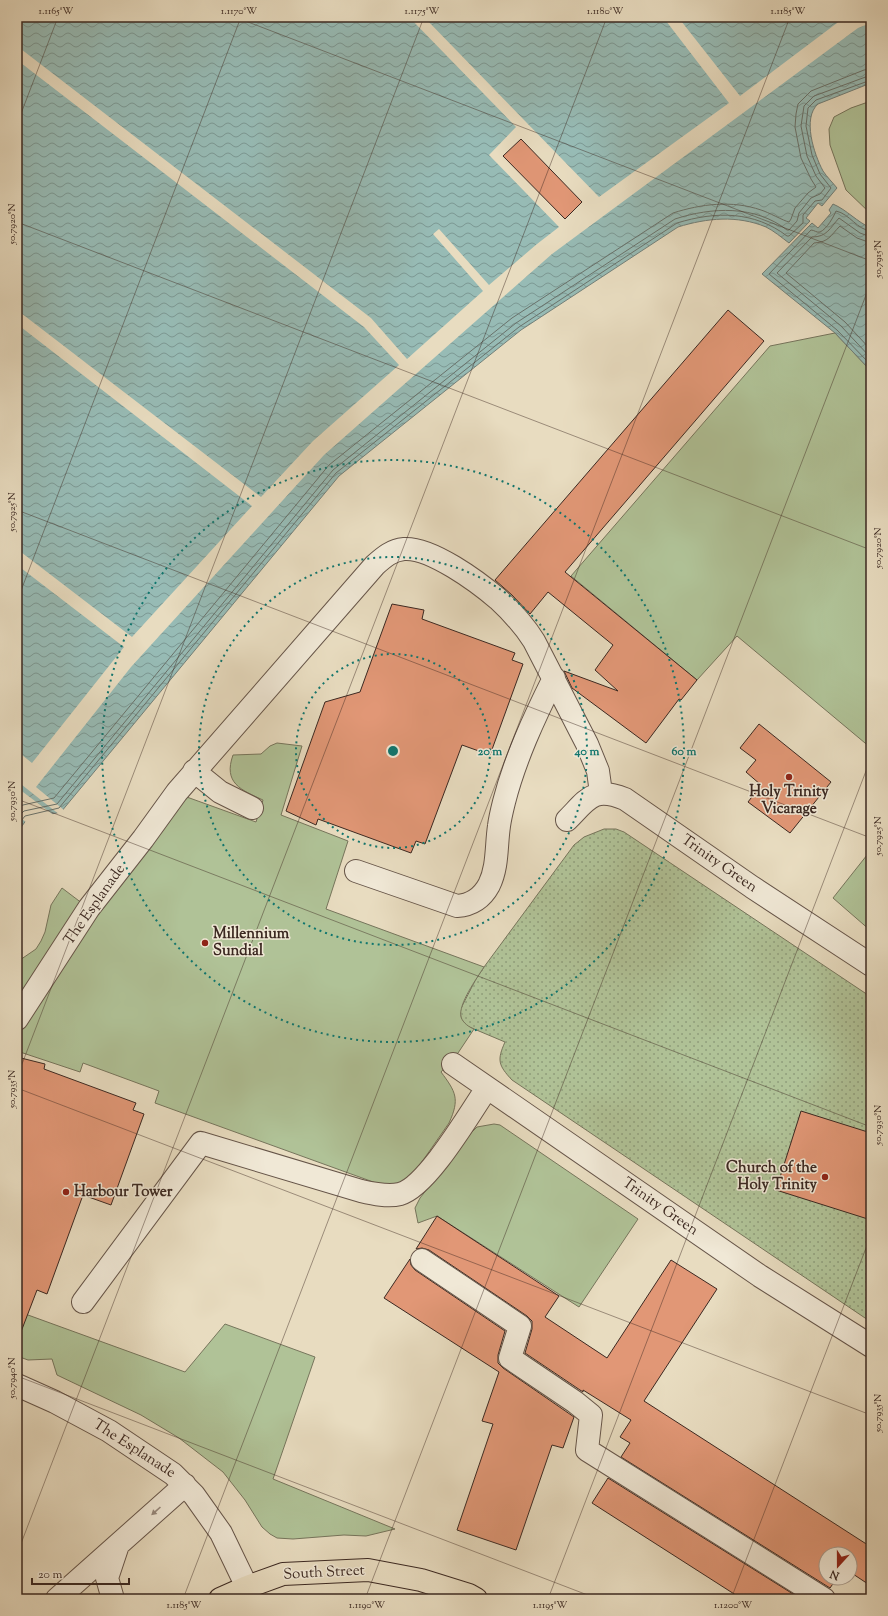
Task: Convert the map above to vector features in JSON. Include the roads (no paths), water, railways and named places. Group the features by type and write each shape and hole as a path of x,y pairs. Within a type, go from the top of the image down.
{"main road":[{"name":"South Street","path":"220,1599 246,1587 282,1574 368,1570 421,1580 469,1595 476,1599"}],"street":[{"name":"The Esplanade","path":"17,1019 89,908 143,839 176,792 375,565 386,556 396,551 405,549 418,550 429,554 456,569 497,598 526,629 554,678 587,744 598,771 601,793"},
{"path":"356,871 457,906 468,905 480,898 488,887 494,873 499,826 512,776 534,720 554,678"},
{"path":"194,771 220,792 252,808"},
{"path":"567,820 592,796 601,793"},
{"name":"Trinity Green","path":"601,793 611,793 625,798 758,891 871,965"},
{"name":"Trinity Green","path":"453,1064 760,1276 871,1346"},
{"path":"83,1302 201,1142 361,1191 388,1195 400,1194 416,1185 434,1166 487,1088"},
{"path":"422,1260 520,1326 510,1358 575,1402 591,1415 587,1450 824,1599"},
{"name":"The Esplanade","path":"17,1384 55,1402 109,1431 157,1462 185,1485 221,1533 246,1587"},
{"path":"57,1599 185,1485"},
{"path":"113,1599 107,1578 119,1544"}],"water":[{"path":"17,17 871,17 871,83 818,104 813,110 810,127 813,146 823,171 837,188 822,206 818,203 806,218 810,221 789,243 766,227 755,223 733,219 711,220 678,227 521,330 339,476 61,812 27,819 17,833"},
{"path":"833,204 871,228 871,371 835,333 762,274 812,223 818,228 831,213 829,210"}],"place":[{"name":"Holy Trinity Vicarage","path":"789,777"},
{"name":"Millennium Sundial","path":"205,943"},
{"name":"Church of the Holy Trinity","path":"825,1177"},
{"name":"Harbour Tower","path":"66,1192"}]}
